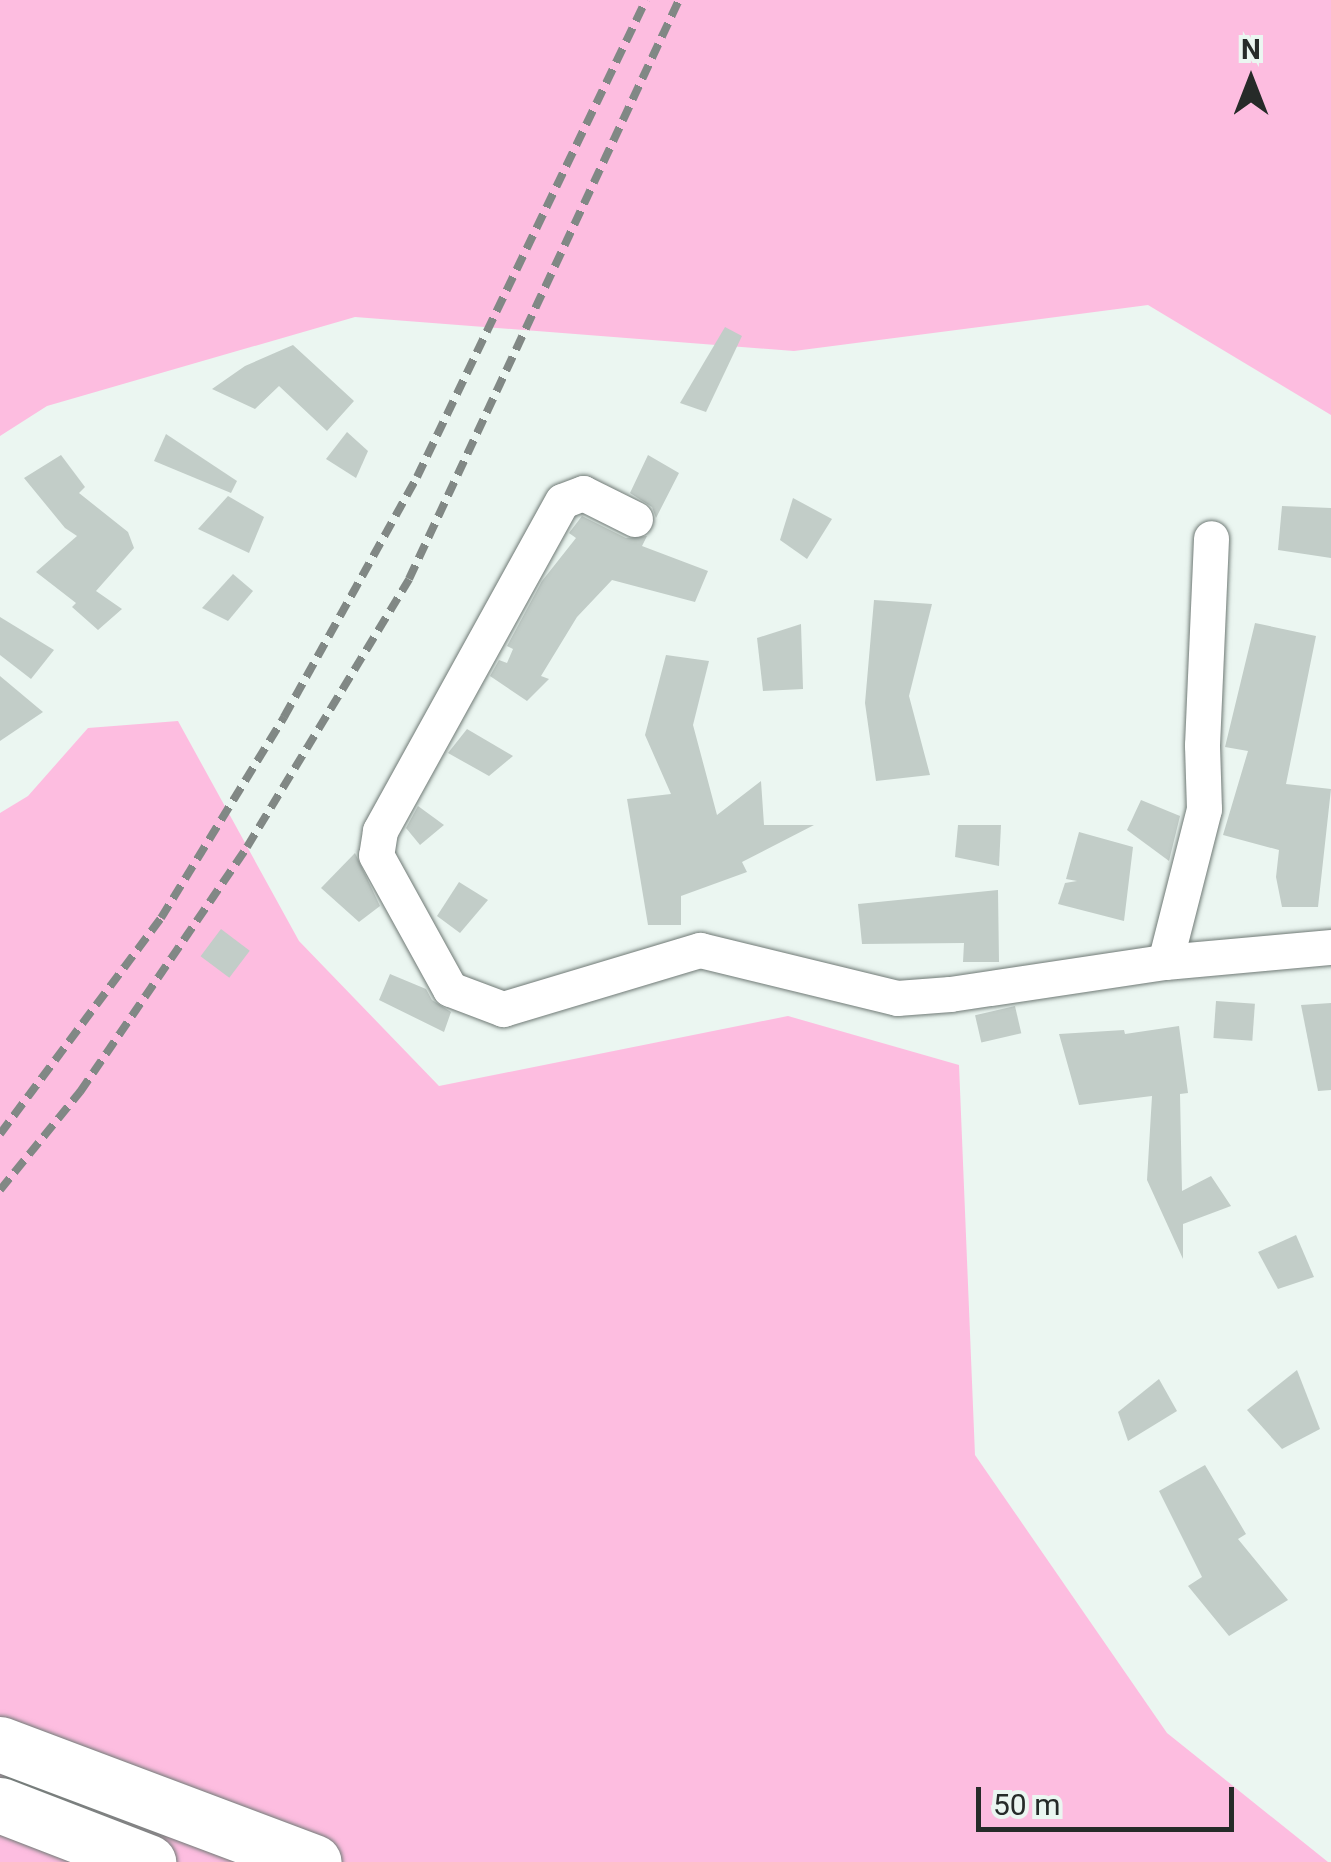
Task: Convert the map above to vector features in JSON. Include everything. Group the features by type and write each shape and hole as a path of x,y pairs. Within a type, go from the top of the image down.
{"highway":[{"path":"0,1744 314,1862"},
{"path":"0,1805 148,1862"}],"street":[{"path":"635,519 583,493 562,501 380,830 376,855 450,989 503,1009 700,950 897,998 950,994 1165,962 1331,947"},
{"path":"1165,962 1204,809 1202,745 1211,538"}],"shaded area":[{"path":"0,0 1331,0 1331,415 1148,305 794,351 355,317 47,406 0,436"},
{"path":"178,721 299,941 439,1086 788,1016 959,1065 975,1455 1167,1733 1328,1862 0,1862 0,813 28,796 88,728"}],"building":[{"path":"725,327 742,336 706,412 680,403"},
{"path":"293,345 354,401 327,431 279,386 255,409 212,389 245,366"},
{"path":"347,432 368,451 356,478 326,459"},
{"path":"166,434 237,481 231,493 154,461"},
{"path":"61,455 85,487 79,493 128,532 134,548 96,591 122,609 98,630 72,607 76,603 36,572 77,536 65,528 24,478"},
{"path":"648,455 679,473 656,518 652,507 630,493"},
{"path":"228,496 264,517 249,553 198,529"},
{"path":"793,498 832,519 807,559 780,540"},
{"path":"1282,506 1331,508 1331,558 1278,550"},
{"path":"582,516 626,538 647,536 642,546 708,571 695,602 612,580 577,617 541,676 549,679 527,701 490,676 499,660 507,663 513,649 507,646 542,581 576,538 569,533"},
{"path":"233,574 253,591 228,621 202,608"},
{"path":"874,600 932,604 909,696 930,775 876,781 865,703"},
{"path":"0,617 54,650 31,679 0,655"},
{"path":"1255,623 1316,636 1286,784 1331,789 1318,907 1282,907 1276,877 1279,850 1223,835 1248,751 1225,747"},
{"path":"801,624 803,689 763,691 757,638"},
{"path":"666,655 709,661 693,725 717,815 761,781 764,825 814,825 742,862 747,872 681,896 681,925 648,925 627,799 671,794 645,735"},
{"path":"0,676 43,712 0,741"},
{"path":"467,729 513,756 489,776 448,753"},
{"path":"1141,800 1180,816 1169,861 1127,830"},
{"path":"418,806 444,825 420,845 406,828"},
{"path":"958,825 1001,825 999,866 955,857"},
{"path":"1079,832 1133,847 1124,921 1058,904 1065,883 1077,881 1066,879"},
{"path":"355,853 380,906 359,922 321,888"},
{"path":"459,882 488,900 460,933 437,916"},
{"path":"998,890 999,962 963,962 964,943 862,944 858,904"},
{"path":"221,929 250,951 229,978 201,956"},
{"path":"390,974 426,989 432,1000 451,1012 444,1032 379,1000"},
{"path":"1216,1001 1255,1004 1252,1041 1213,1038"},
{"path":"1331,1003 1331,1090 1318,1091 1301,1005"},
{"path":"1015,1006 1021,1033 981,1043 975,1015"},
{"path":"1179,1026 1188,1093 1180,1094 1182,1191 1211,1176 1231,1206 1183,1224 1183,1259 1147,1180 1152,1096 1079,1105 1059,1034 1124,1030 1125,1034"},
{"path":"1296,1235 1314,1277 1278,1289 1258,1252"},
{"path":"1297,1370 1320,1429 1282,1449 1247,1410"},
{"path":"1159,1379 1177,1411 1128,1441 1118,1412"},
{"path":"1205,1465 1246,1534 1238,1539 1288,1600 1229,1636 1188,1586 1202,1577 1159,1491"}],"railway":[{"path":"0,1134 161,918 284,717 417,477 646,0"},
{"path":"0,1190 80,1092 247,847 409,579 679,0"}]}
